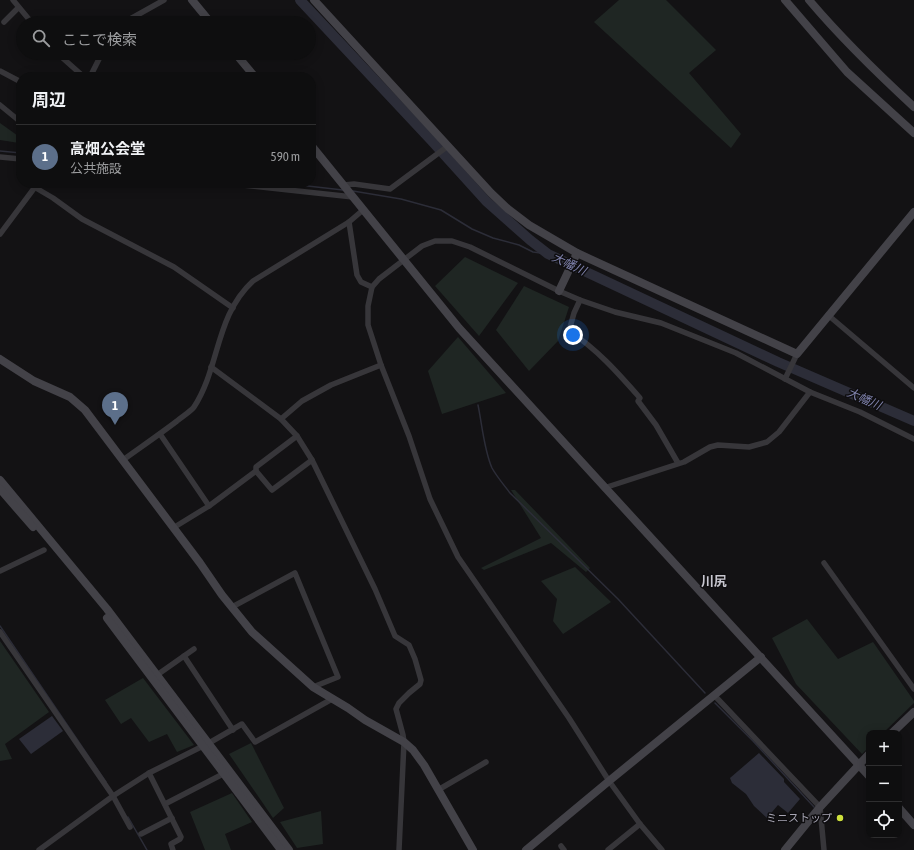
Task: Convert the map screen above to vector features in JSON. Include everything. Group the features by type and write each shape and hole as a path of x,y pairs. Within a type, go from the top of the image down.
{"street":[{"path":"12,0 25,16"},
{"path":"135,16 164,0"},
{"path":"192,0 205,16"},
{"path":"314,0 508,210 529,225 577,253 797,354"},
{"path":"785,0 847,72 914,133"},
{"path":"809,0 835,31 914,107"},
{"path":"4,22 18,8"},
{"path":"65,60 78,72"},
{"path":"92,72 98,60"},
{"path":"241,60 251,72"},
{"path":"0,71 16,79"},
{"path":"0,104 16,118"},
{"path":"348,191 354,184 390,190 448,146"},
{"path":"316,151 459,328 866,773"},
{"path":"0,156 16,158"},
{"path":"0,234 35,188"},
{"path":"41,188 82,219 174,267 232,308"},
{"path":"302,188 348,191"},
{"path":"123,460 193,409 203,391 222,332 232,308 243,291 254,281 349,222 363,210"},
{"path":"786,376 797,354 914,212"},
{"path":"349,222 357,275 362,282 372,287"},
{"path":"662,850 640,824 609,781 569,718 458,557 430,499 409,436 381,364 368,325 368,306 372,287 379,279 422,246 435,241 452,242 470,248 580,300 615,312 661,323 736,353 786,376 810,392 860,412 914,439"},
{"path":"559,291 577,253"},
{"path":"580,300 574,313 569,331 585,342 614,369 640,398 638,401 656,426 678,462"},
{"path":"828,315 914,388"},
{"path":"0,359 34,381 70,397 92,418 222,595 252,632 313,687 364,720 404,742 413,750 421,760 473,850"},
{"path":"281,419 302,401 331,385 381,364"},
{"path":"211,367 281,419 297,436 312,460 374,589 394,636 409,645 415,659 422,680 420,684 399,703 396,709 404,742 400,850"},
{"path":"604,488 678,462 684,462 710,447 718,445 749,447 767,442 779,432 810,392"},
{"path":"160,434 209,506"},
{"path":"173,528 209,506 256,471 256,467 297,436"},
{"path":"256,471 272,490 312,460"},
{"path":"0,480 107,609 158,675 206,745 223,774 280,850"},
{"path":"0,489 102,611 289,850"},
{"path":"0,572 44,550"},
{"path":"824,563 914,689"},
{"path":"232,607 295,572 338,677 313,687"},
{"path":"0,632 113,796 130,827"},
{"path":"158,675 194,649"},
{"path":"184,656 233,730"},
{"path":"526,850 761,657"},
{"path":"714,695 820,807 824,850"},
{"path":"39,850 113,796 149,773 206,745 242,724 254,742 332,699"},
{"path":"895,730 914,712"},
{"path":"785,850 820,807 866,757"},
{"path":"438,790 486,762"},
{"path":"149,773 181,837 171,844 173,850"},
{"path":"165,804 223,774"},
{"path":"902,811 914,824"},
{"path":"141,834 172,818"},
{"path":"608,850 640,824"}],"shaded area":[{"path":"619,0 666,0 716,50 689,73 741,134 731,148 594,22"},
{"path":"0,123 16,134 16,143 0,140"},
{"path":"465,257 518,283 479,336 435,286"},
{"path":"524,286 569,307 558,341 529,371 496,330"},
{"path":"458,337 506,393 442,414 428,371"},
{"path":"511,490 515,490 590,568 586,572 551,543 484,570 481,568 541,538"},
{"path":"575,567 611,602 563,634 553,621 557,599 541,581"},
{"path":"807,619 838,659 873,642 914,703 886,730 866,730 866,750 862,754 796,684 772,638"},
{"path":"0,641 49,712 5,744 12,759 0,761"},
{"path":"143,678 194,745 177,752 167,734 149,742 131,718 121,724 105,700"},
{"path":"52,716 63,731 31,754 19,739"},
{"path":"251,743 284,808 273,818 229,754"},
{"path":"759,753 784,779 784,782 800,799 788,813 778,805 767,818 754,806 746,794 732,783 730,778"},
{"path":"232,793 252,822 225,834 231,850 205,850 190,812"},
{"path":"321,811 323,844 297,848 280,822"}],"waterway":[{"name":"大幡川","path":"300,0 315,16"},
{"name":"大幡川","path":"316,17 486,201 548,254 778,362 914,421"},
{"path":"0,151 16,153"},
{"path":"316,187 343,190"},
{"path":"353,191 401,199 441,210 472,229 493,238 519,245 533,252 548,254"},
{"path":"478,405 489,461 498,478 510,493 618,599 705,693"},
{"path":"0,626 106,782"},
{"path":"715,703 753,741 814,807"},
{"path":"128,817 147,850"}],"place":[{"name":"高畑公会堂","path":"115,425"},
{"name":"ミニストップ","path":"840,818"}],"district":[{"name":"川尻","path":"714,581"}]}
